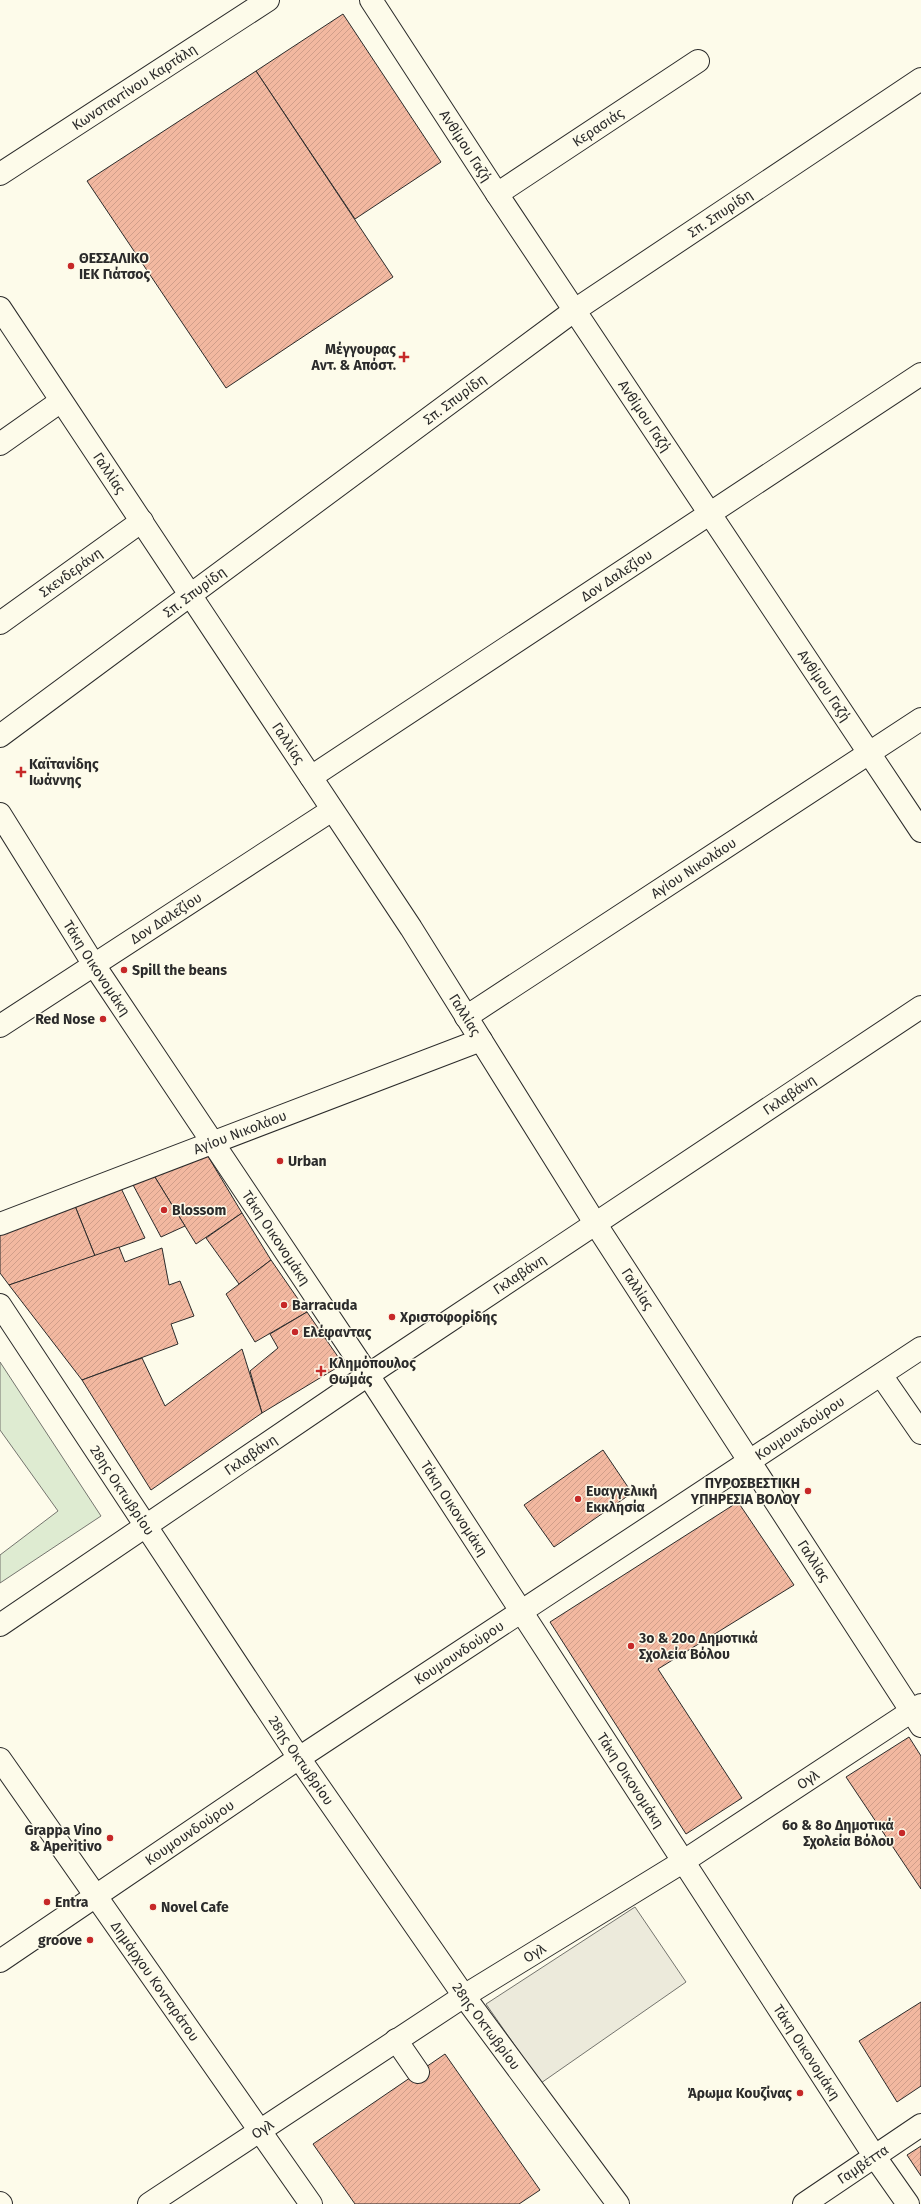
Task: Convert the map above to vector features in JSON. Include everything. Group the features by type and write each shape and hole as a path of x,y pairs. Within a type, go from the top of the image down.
{"street":[{"name":"Κωνσταντίνου Καρτάλη","path":"0,174 268,0"},
{"name":"Ανθίμου Γαζή","path":"371,0 497,194 921,831"},
{"name":"Κερασιάς","path":"497,194 698,61"},
{"name":"Σπ. Σπυρίδη","path":"0,736 574,310 921,79"},
{"name":"Γαλλίας","path":"0,308 411,928 595,1223 750,1461 918,1714"},
{"name":"Δον Δαλεζίου","path":"311,777 921,374"},
{"path":"0,444 61,401"},
{"name":"Σκενδεράνη","path":"0,623 142,521"},
{"name":"Αγίου Νικολάου","path":"466,1017 870,753 921,718"},
{"name":"Δον Δαλεζίου","path":"0,1026 332,810"},
{"name":"Τάκη Οικονομάκη","path":"0,814 94,965 211,1143 368,1375 875,2157 908,2204"},
{"name":"Γκλαβάνη","path":"0,1625 368,1375 921,1007"},
{"name":"Αγίου Νικολάου","path":"0,1224 481,1040"},
{"name":"28ης Οκτωβρίου","path":"0,1305 144,1526 299,1758 464,1996 618,2204"},
{"name":"Κουμουνδούρου","path":"0,1961 299,1758 921,1348"},
{"path":"881,1375 921,1433"},
{"name":"Ογλ","path":"148,2204 464,1996 684,1861 918,1714"},
{"name":"Δημάρχου Κονταράτου","path":"0,1759 311,2204"},
{"path":"396,2040 418,2072"},
{"name":"Γαμβέττα","path":"804,2204 921,2125"}],"green space":[{"path":"0,1362 101,1516 0,1583 0,1555 58,1511 0,1430"}],"shaded area":[{"path":"635,1907 686,1982 541,2083 486,2004"}],"building":[{"path":"343,14 441,162 355,219 256,71"},
{"path":"256,71 393,277 226,388 87,181"},
{"path":"206,1153 242,1213 196,1244 153,1174"},
{"path":"153,1174 185,1226 161,1237 132,1183"},
{"path":"119,1184 145,1238 95,1256 73,1201"},
{"path":"73,1201 95,1256 9,1285 0,1273 0,1231"},
{"path":"242,1213 271,1260 239,1284 206,1238"},
{"path":"119,1247 125,1262 162,1248 169,1285 180,1281 194,1316 171,1324 178,1344 82,1380 9,1285"},
{"path":"271,1260 307,1312 255,1342 226,1294"},
{"path":"307,1312 343,1364 262,1413 250,1371 278,1348 270,1334"},
{"path":"242,1349 262,1413 151,1490 82,1380 142,1358 165,1406"},
{"name":"Ευαγγελική Εκκλησία","path":"603,1450 632,1493 554,1547 524,1505"},
{"name":"3ο & 20ο Δημοτικά Σχολεία Βόλου","path":"738,1502 794,1585 658,1669 742,1798 686,1834 550,1622"},
{"name":"6ο & 8ο Δημοτικά Σχολεία Βόλου","path":"909,1737 921,1756 921,1889 846,1777"},
{"path":"921,2002 921,2086 897,2102 859,2041"},
{"path":"445,2054 540,2190 519,2204 355,2204 313,2144"},
{"path":"921,2146 921,2176 907,2155"}],"place":[{"name":"ΘΕΣΣΑΛΙΚΟ ΙΕΚ Γιάτσος","path":"71,266"},
{"name":"Μέγγουρας Αντ. & Απόστ.","path":"404,357"},
{"name":"Καϊτανίδης Ιωάννης","path":"21,772"},
{"name":"Spill the beans","path":"124,970"},
{"name":"Red Nose","path":"103,1019"},
{"name":"Urban","path":"280,1161"},
{"name":"Blossom","path":"164,1210"},
{"name":"Barracuda","path":"284,1305"},
{"name":"Χριστοφορίδης","path":"392,1317"},
{"name":"Ελέφαντας","path":"295,1332"},
{"name":"Κλημόπουλος Θωμάς","path":"321,1371"},
{"name":"ΠΥΡΟΣΒΕΣΤΙΚΗ ΥΠΗΡΕΣΙΑ ΒΟΛΟΥ","path":"808,1491"},
{"name":"Ευαγγελική Εκκλησία","path":"578,1499"},
{"name":"3ο & 20ο Δημοτικά Σχολεία Βόλου","path":"631,1646"},
{"name":"6ο & 8ο Δημοτικά Σχολεία Βόλου","path":"902,1833"},
{"name":"Grappa Vino & Aperitivo","path":"110,1838"},
{"name":"Entra","path":"47,1902"},
{"name":"Novel Cafe","path":"153,1907"},
{"name":"groove","path":"90,1940"},
{"name":"Άρωμα Κουζίνας","path":"800,2093"}]}
